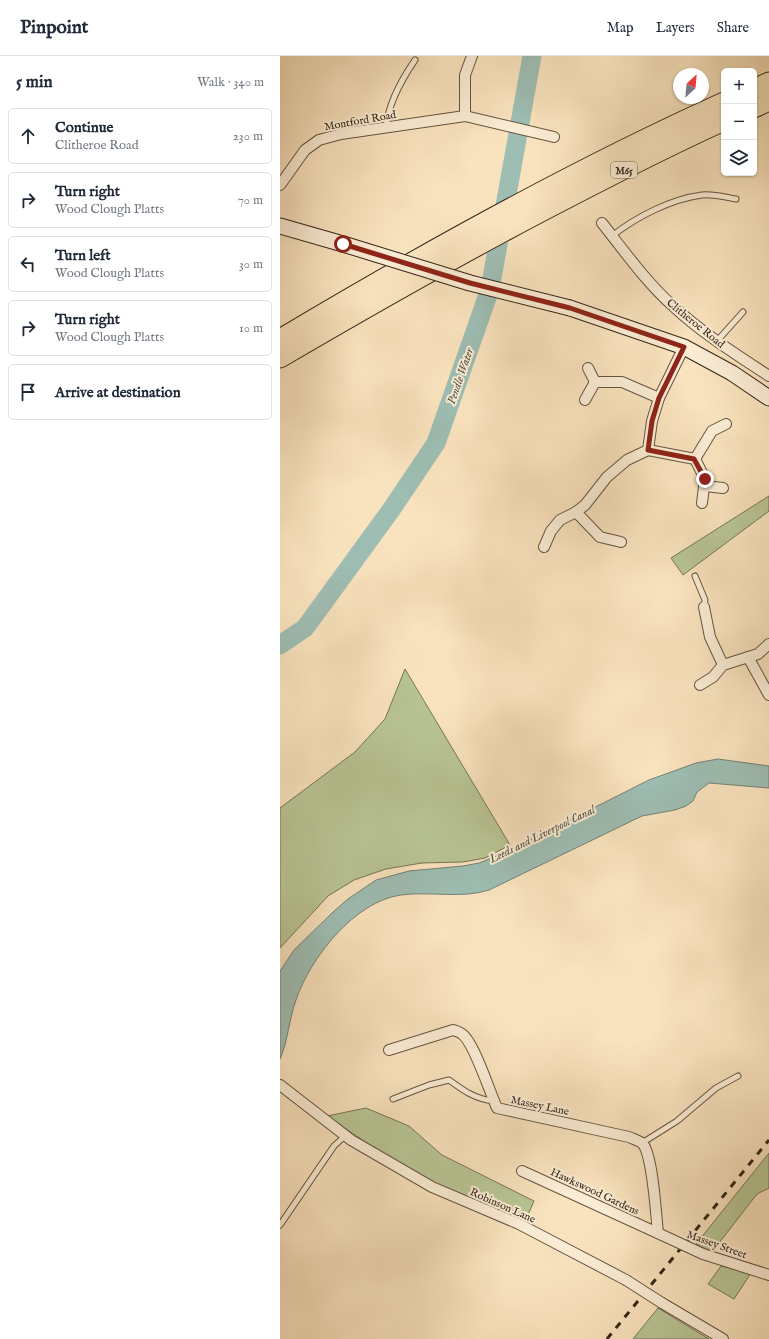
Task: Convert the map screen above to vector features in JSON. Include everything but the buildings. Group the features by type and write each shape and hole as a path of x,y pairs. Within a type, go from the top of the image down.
{"highway":[{"path":"757,88 769,82"},
{"path":"757,107 769,101"},
{"name":"M65","path":"280,339 468,231 608,157 721,103"},
{"name":"M65","path":"280,358 371,304 524,221 626,168 721,122"}],"main road":[{"name":"Clitheroe Road","path":"280,226 470,283 570,308 684,347 732,373 763,394"}],"street":[{"path":"465,116 465,75 472,56"},
{"name":"Montford Road","path":"280,185 305,150 319,140 341,134 465,116 554,137"},
{"name":"Clitheroe Road","path":"602,223 640,271 674,307 769,378"},
{"path":"648,450 652,421 659,398 684,347"},
{"path":"588,368 595,382"},
{"path":"763,394 769,378"},
{"path":"595,382 622,382 659,398"},
{"path":"585,400 595,382"},
{"path":"694,459 712,431 726,424"},
{"path":"544,547 551,531 560,520 576,512 585,505 607,477 627,460 648,450 694,459"},
{"path":"694,459 705,479 702,503"},
{"path":"705,486 723,488"},
{"path":"576,512 600,538 621,542"},
{"path":"704,607 710,637 723,665"},
{"path":"700,685 713,677 723,665 758,654 769,644"},
{"path":"748,657 769,695"},
{"name":"Massey Lane","path":"389,1050 453,1030 461,1033 466,1038 497,1108 629,1137 642,1143"},
{"name":"Robinson Lane","path":"280,1085 345,1136 432,1188 519,1224 626,1280 723,1339"},
{"path":"642,1143 647,1153 660,1234"},
{"name":"Hawkswood Gardens","path":"522,1171 660,1234"},
{"name":"Massey Street","path":"660,1234 703,1254 769,1275"}],"lane":[{"path":"386,128 387,119 401,84 415,60"},
{"path":"612,236 629,222 686,198 704,195 736,199"},
{"path":"718,341 743,312"},
{"path":"695,576 705,600 704,607"},
{"path":"642,1143 677,1122 716,1088 738,1076"},
{"path":"393,1099 429,1085 448,1080 468,1094 482,1100 494,1101"},
{"path":"280,1225 334,1146 345,1136"}],"green space":[{"path":"769,496 769,511 683,575 671,558"},
{"path":"405,669 510,845 485,858 463,862 422,863 386,869 354,880 328,896 280,948 280,808 355,752 385,719"},
{"path":"366,1108 409,1126 442,1155 534,1201 524,1224 446,1189 389,1158 327,1116"},
{"path":"769,1153 769,1188 757,1194 712,1252 696,1244"},
{"path":"721,1266 751,1273 734,1299 708,1284"},
{"path":"658,1308 709,1339 633,1339"}],"water":[{"name":"Leeds and Liverpool Canal","path":"718,759 769,766 769,788 709,783 697,792 693,801 686,806 675,810 642,816 489,890 468,894 401,895 384,900 367,908 336,934 312,967 296,1000 280,1059 280,971 294,950 348,899 376,880 409,871 479,863 504,853 649,780 696,763"}],"waterway":[{"name":"Pendle Water","path":"280,645 305,628 391,510 436,443 490,289 532,56"}],"railway":[{"path":"607,1339 769,1140"}],"route":[{"path":"343,244 470,283 570,308 684,347 659,398 652,421 648,450 694,459 705,479"}]}
